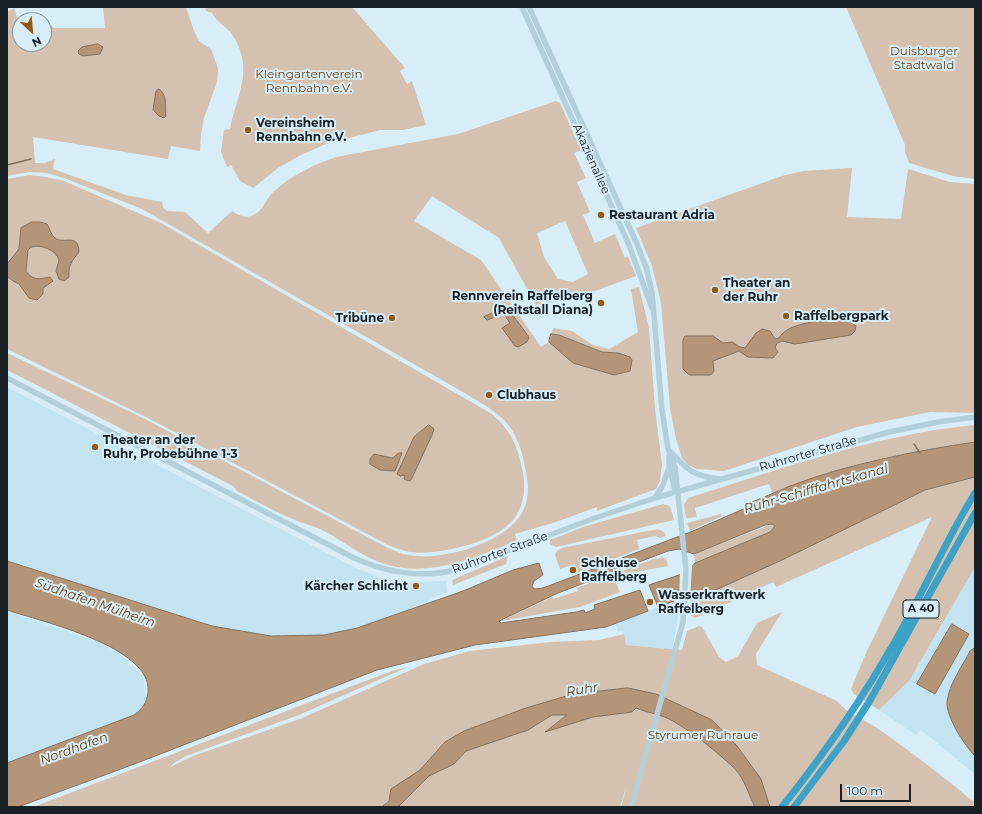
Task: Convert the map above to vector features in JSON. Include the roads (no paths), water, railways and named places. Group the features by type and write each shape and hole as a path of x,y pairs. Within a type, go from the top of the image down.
{"highway":[{"name":"A 40","path":"782,807 830,745 861,697 897,638 960,516 975,494"},
{"name":"A 40","path":"794,807 844,741 869,702 974,514"}],"main road":[{"name":"Akazienallee","path":"522,7 629,245 654,314"},
{"name":"Akazienallee","path":"529,7 639,250 649,277 669,467 676,492"},
{"name":"Ruhrorter Straße","path":"7,378 354,558 386,570 403,573 430,574 459,569 595,518 655,498 889,432 938,422 975,418"},
{"name":"Akazienallee","path":"668,449 675,467 676,492"},
{"path":"668,449 685,468 692,473 704,477 723,479"},
{"path":"655,498 663,485 669,467"},
{"path":"631,807 677,645 684,612 686,570 676,492"}],"water":[{"path":"98,44 103,47 100,54 83,56 79,54 78,51 82,47"},
{"path":"159,89 164,95 166,102 166,116 164,118 159,116 153,110 156,91"},
{"path":"32,222 47,224 52,235 59,240 70,240 76,242 79,252 71,263 69,277 64,281 59,279 56,271 59,260 55,253 39,246 31,247 28,250 26,271 34,278 39,279 50,277 53,281 43,288 43,294 37,300 29,298 19,284 7,276 7,264 19,249 21,228"},
{"path":"504,308 509,310 529,337 527,342 518,347 515,346 502,328 510,323 504,314 487,320 484,317"},
{"path":"838,319 849,321 856,326 855,331 851,335 795,344 782,341 777,343 775,348 778,352 773,358 748,357 739,351 713,361 714,371 711,375 689,375 683,369 683,340 685,336 713,336 723,343 732,342 745,348 756,333 762,329 770,331 775,339 779,338 783,333 797,325"},
{"path":"551,334 559,335 602,352 618,353 630,357 632,360 630,371 614,375 573,363 549,342"},
{"path":"429,425 434,429 432,435 411,480 408,481 404,479 405,475 400,476 397,474 414,437"},
{"path":"975,442 975,477 925,490 782,560 700,597 679,599 658,607 649,585 679,575 695,563 770,532 775,526 772,524 765,525 694,554 679,549 668,551 558,593 499,621 501,623 584,610 585,613 595,609 594,605 640,590 648,611 606,627 475,645 377,670 137,763 18,807 7,807 7,763 134,715 144,705 148,692 145,676 133,662 114,649 92,638 7,610 7,561 212,626 271,636 324,635 357,628 463,591 513,570 539,563 543,575 534,581 532,586 534,589 543,588 693,531 748,507 747,504 812,478 881,459"},
{"path":"399,453 402,453 395,471 380,470 370,464 370,459 374,454 392,458"},
{"path":"952,624 969,634 935,694 917,684"},
{"path":"975,648 975,756 961,738 953,723 947,702 950,689 956,676 970,651"},
{"path":"628,688 656,694 712,720 737,746 761,779 770,807 755,807 744,782 735,769 697,737 668,719 636,708 632,712 593,717 545,732 567,715 552,715 528,730 466,751 454,764 429,776 398,807 382,807 389,801 391,789 420,770 445,742 464,731 526,708 573,694"}],"waterway":[{"path":"7,165 31,159"},
{"path":"914,444 920,453"}],"place":[{"name":"Vereinsheim Rennbahn e.V.","path":"248,130"},
{"name":"Restaurant Adria","path":"601,215"},
{"name":"Theater an der Ruhr","path":"715,290"},
{"name":"Rennverein Raffelberg (Reitstall Diana)","path":"601,303"},
{"name":"Raffelbergpark","path":"786,316"},
{"name":"Tribüne","path":"392,318"},
{"name":"Clubhaus","path":"489,395"},
{"name":"Theater an der Ruhr, Probebühne 1-3","path":"95,447"},
{"name":"Schleuse Raffelberg","path":"573,570"},
{"name":"Kärcher Schlicht","path":"416,586"},
{"name":"Wasserkraftwerk Raffelberg","path":"650,602"}],"park label":[{"name":"Duisburger Stadtwald","path":"924,58"},
{"name":"Kleingartenverein Rennbahn e.V.","path":"309,81"},
{"name":"Styrumer Ruhraue","path":"703,735"}],"water label":[{"name":"Ruhr-Schifffahrtskanal","path":"816,489"},
{"name":"Südhafen Mülheim","path":"95,603"},
{"name":"Ruhr","path":"582,690"},
{"name":"Nordhafen","path":"74,749"}]}
